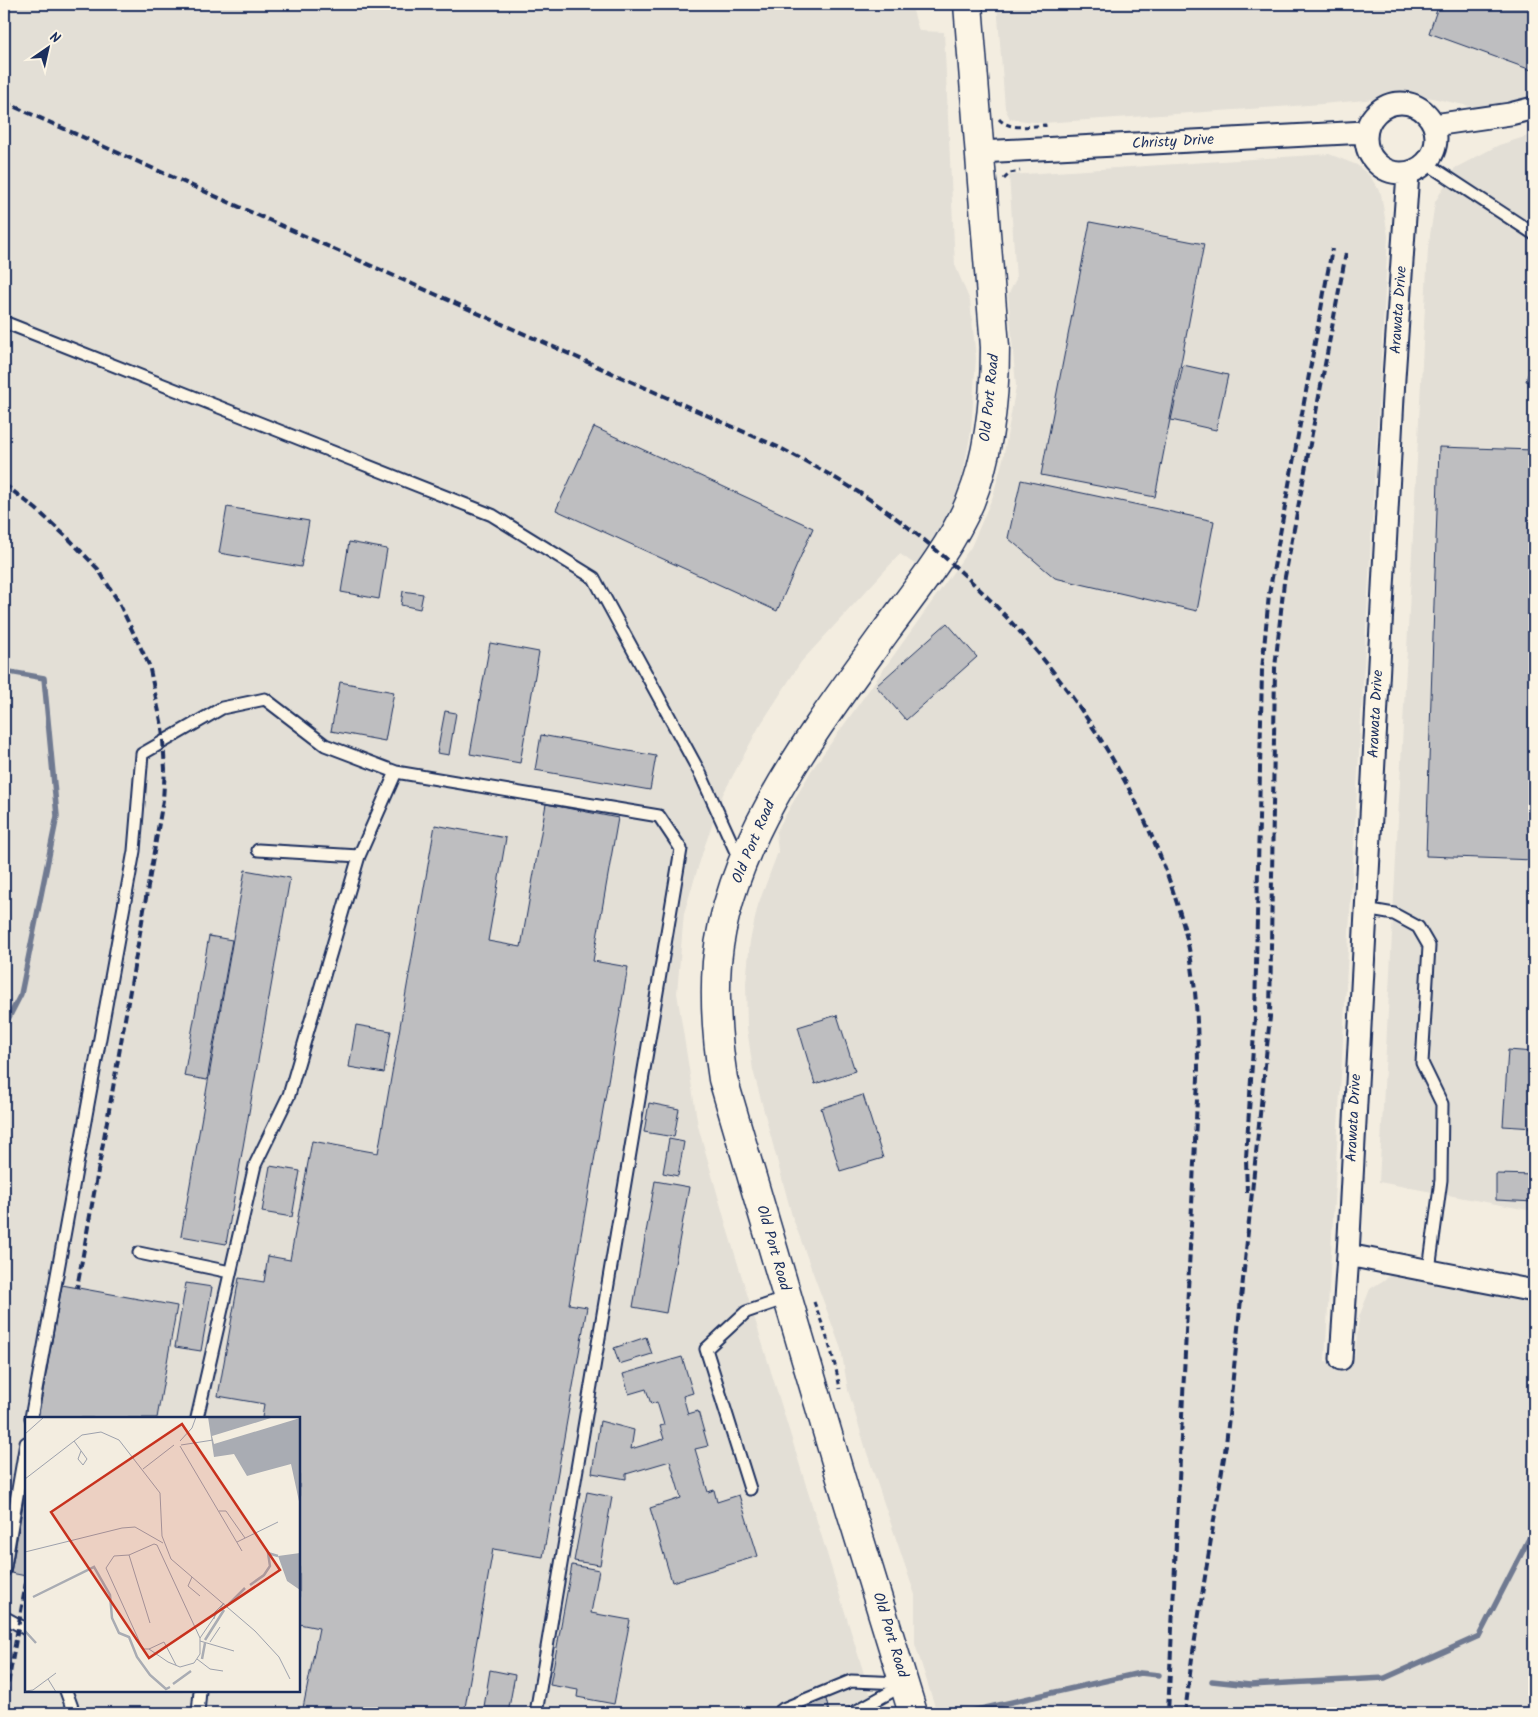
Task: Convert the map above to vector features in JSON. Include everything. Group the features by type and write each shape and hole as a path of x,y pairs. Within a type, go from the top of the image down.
{"street":[{"name":"Old Port Road","path":"913,1713 842,1482 799,1296 723,1079 716,1033 716,991 720,940 727,910 741,865 771,800 839,697 958,527 971,500 987,442 995,380 995,347 968,4"},
{"path":"1398,102 1409,103 1429,115 1437,135 1436,146 1432,155 1417,168 1397,173 1386,170 1377,163 1368,148 1366,132 1370,121 1377,112 1398,102"},
{"path":"1434,125 1510,114 1534,108"},
{"name":"Christy Drive","path":"979,152 1366,132"},
{"name":"Arawata Drive","path":"1340,1359 1348,1255 1393,388 1417,168"},
{"path":"1348,1255 1534,1291"}],"lane":[{"path":"1417,168 1534,234"},
{"path":"4,322 492,515 594,578 701,775 741,865"},
{"path":"31,1417 134,851 142,754 222,708 265,699 325,745 396,772 659,816 681,849 536,1713"},
{"path":"197,1417 255,1165 289,1095 359,856 396,772"},
{"path":"258,850 359,856"},
{"path":"1365,909 1394,914 1418,927 1429,946 1422,1062 1442,1104 1441,1180 1429,1270"},
{"path":"139,1253 230,1272"},
{"path":"750,1489 706,1349 746,1312 799,1296"},
{"path":"4,1571 25,1449"},
{"path":"4,1617 25,1629"},
{"path":"778,1713 783,1709 850,1681 905,1684"},
{"path":"853,1713 905,1684"},
{"path":"66,1692 74,1713"},
{"path":"198,1713 200,1692"}],"path":[{"path":"996,115 1004,124 1015,127 1045,125"},
{"path":"799,1296 826,1334 837,1372 840,1391"}],"shaded area":[{"path":"4,4 911,4 919,31 944,32 955,265 970,301 976,358 971,431 962,479 948,522 938,539 916,565 900,554 801,662 759,727 723,794 704,848 684,913 677,993 698,1126 729,1235 876,1713 4,1713"},
{"path":"997,4 1534,4 1534,100 1478,108 1418,95 1322,104 1043,123 1010,119 1005,108"},
{"path":"1534,134 1534,1211 1379,1182 1428,249 1435,202 1455,168 1499,145"},
{"path":"1329,154 1357,165 1370,176 1381,194 1388,236 1325,1361 1354,1362 1359,1317 1370,1289 1390,1276 1417,1276 1534,1300 1534,1713 937,1713 915,1644 915,1595 867,1453 848,1390 841,1349 792,1216 753,1070 747,1028 746,983 750,941 758,905 778,852 776,832 811,771 971,547 993,496 1003,459 1016,386 1008,295 1016,279 1009,175"}],"building":[{"path":"1439,4 1534,4 1534,71 1429,33"},
{"path":"1090,222 1204,244 1155,497 1041,475"},
{"path":"1532,362 1534,363 1534,383 1526,381"},
{"path":"1183,365 1228,375 1216,430 1171,420"},
{"path":"594,427 813,528 777,611 556,510"},
{"path":"1439,447 1534,450 1534,860 1426,856"},
{"path":"1021,480 1214,521 1197,611 1055,578 1008,538"},
{"path":"227,507 309,521 301,567 219,553"},
{"path":"349,542 387,549 379,599 341,592"},
{"path":"403,591 423,594 420,609 401,605"},
{"path":"947,623 977,657 906,720 876,686"},
{"path":"490,643 539,652 520,763 470,754"},
{"path":"340,682 394,692 385,741 331,731"},
{"path":"445,711 456,713 449,755 437,753"},
{"path":"541,735 656,756 650,790 535,770"},
{"path":"546,804 618,818 593,961 628,967 569,1304 587,1307 543,1557 493,1549 464,1713 302,1713 319,1628 300,1624 300,1417 262,1417 264,1404 218,1396 239,1278 264,1282 268,1256 290,1260 312,1141 378,1153 435,825 506,838 488,941 521,947"},
{"path":"245,870 290,878 226,1244 181,1236"},
{"path":"209,936 232,940 207,1080 184,1076"},
{"path":"837,1015 855,1071 815,1084 798,1027"},
{"path":"356,1025 391,1031 384,1073 349,1067"},
{"path":"1508,1050 1534,1052 1534,1128 1503,1126"},
{"path":"863,1095 883,1158 840,1171 821,1108"},
{"path":"649,1103 679,1109 674,1137 644,1132"},
{"path":"669,1139 684,1142 678,1176 663,1173"},
{"path":"270,1166 300,1171 292,1217 262,1212"},
{"path":"1496,1174 1534,1175 1534,1202 1496,1200"},
{"path":"655,1181 689,1187 666,1313 633,1307"},
{"path":"186,1283 212,1287 201,1351 175,1347"},
{"path":"62,1285 177,1306 157,1417 38,1417"},
{"path":"646,1337 652,1354 619,1364 614,1348"},
{"path":"682,1357 693,1393 683,1396 688,1414 698,1411 708,1446 695,1449 708,1492 714,1490 717,1502 739,1495 758,1556 672,1582 650,1508 681,1498 670,1461 626,1474 626,1479 592,1473 600,1421 634,1430 631,1449 664,1439 660,1426 664,1425 657,1402 651,1404 646,1389 629,1394 623,1374"},
{"path":"587,1492 612,1497 600,1565 574,1561"},
{"path":"25,1494 25,1576 11,1573"},
{"path":"572,1565 599,1570 591,1613 630,1620 614,1704 577,1697 578,1690 550,1685"},
{"path":"490,1670 515,1675 508,1713 483,1713"},
{"path":"826,1699 829,1712 805,1713 803,1706"}],"waterway":[{"path":"4,671 44,678 57,816 21,994 4,1027"},
{"path":"1212,1681 1250,1685 1385,1678 1479,1636 1534,1529"},
{"path":"963,1713 1140,1673 1159,1675"}],"railway":[{"path":"4,102 778,447 814,466 872,501 925,541 976,586 1023,635 1066,689 1104,745 1137,805 1164,867 1185,931 1194,986 1198,1078 1168,1713"},
{"path":"1247,1193 1246,1158 1255,1017 1262,670 1269,594 1332,249"},
{"path":"1185,1713 1226,1445 1270,1017 1275,668 1284,582 1346,253"},
{"path":"4,484 36,509 98,569 118,601 149,665 162,726 165,769 163,800 77,1288"},
{"path":"4,1707 25,1589"}]}
